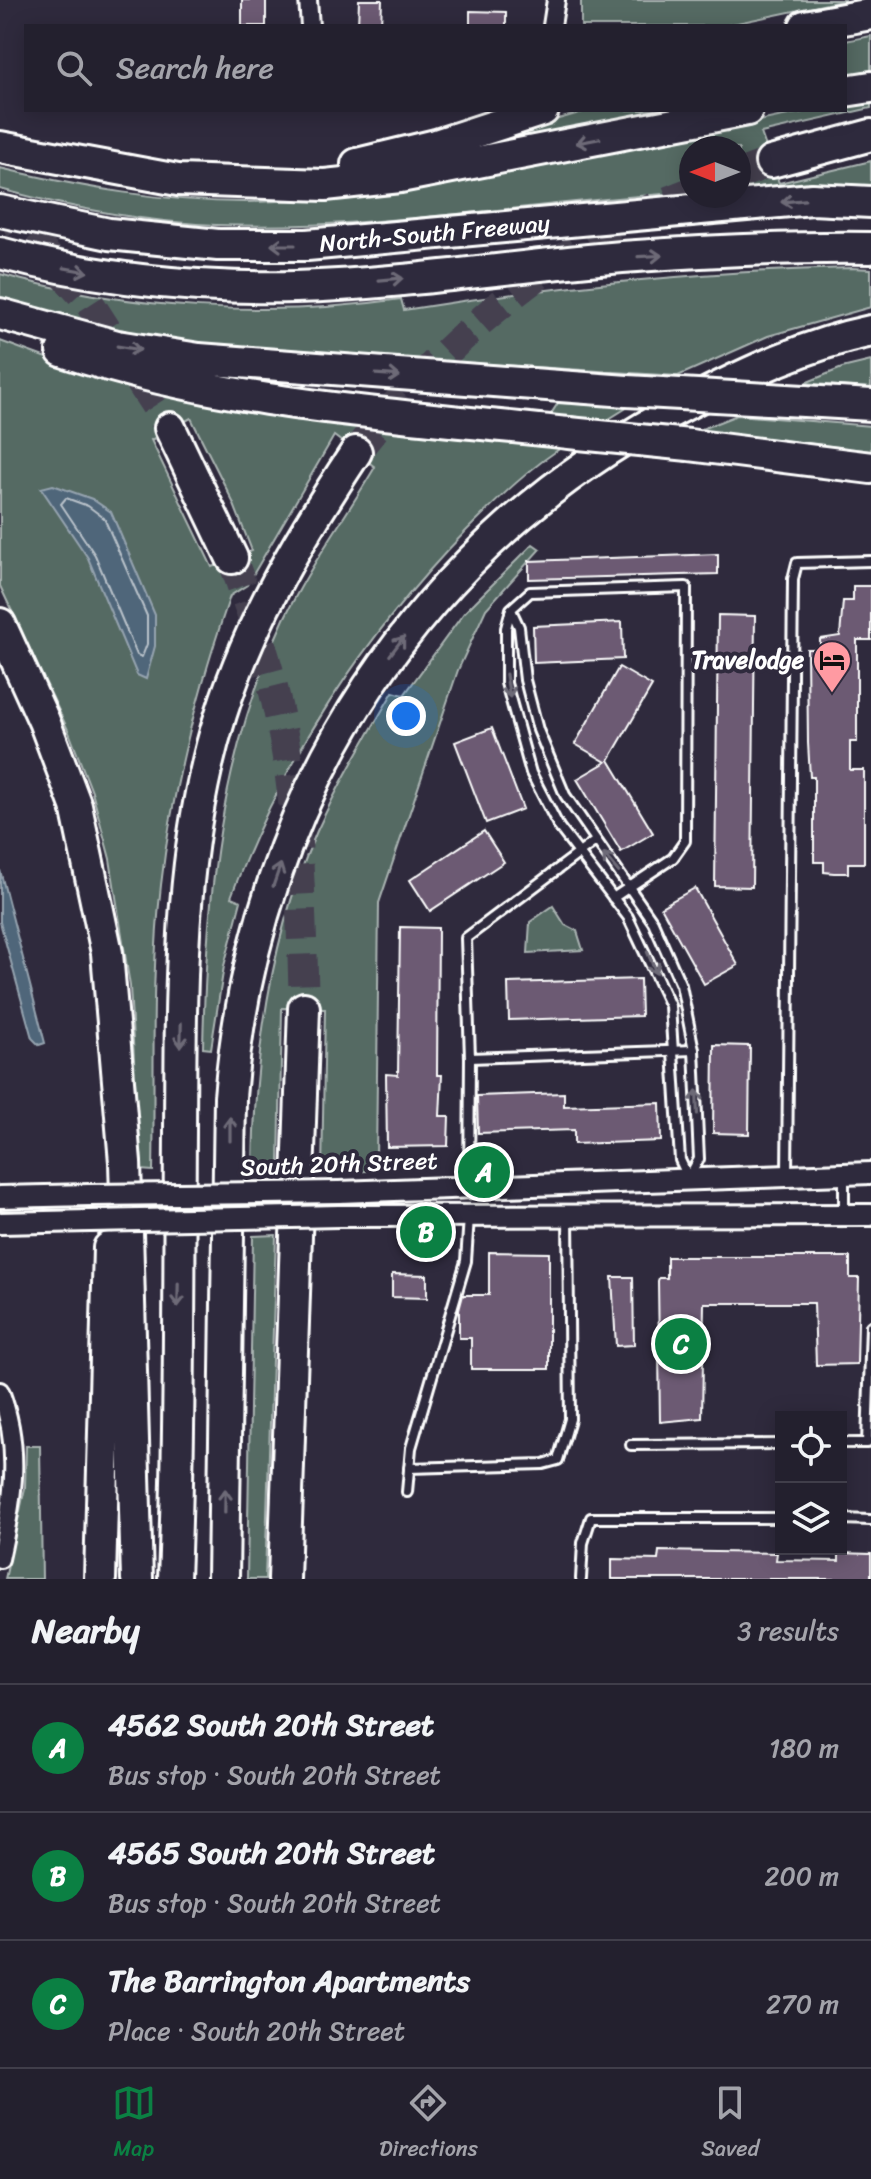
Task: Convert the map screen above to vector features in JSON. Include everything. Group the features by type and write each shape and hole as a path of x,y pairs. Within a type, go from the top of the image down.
{"highway":[{"path":"816,24 871,14"},
{"path":"847,91 871,87"},
{"path":"134,173 301,173 379,161 537,112"},
{"path":"0,147 134,173 236,185 325,185 400,177 737,112"},
{"path":"771,162 871,135"},
{"name":"North-South Freeway","path":"0,211 140,237 218,245 307,245 812,199 871,202"},
{"name":"North-South Freeway","path":"0,253 140,279 223,287 298,287 622,257 791,247 871,248"},
{"path":"0,314 117,346 238,364 871,405"},
{"path":"0,327 127,373 190,388 264,400 689,445 871,468"},
{"path":"223,1579 230,1097 234,1049 260,923 310,787 353,708 400,641 509,521 568,475 643,426 739,376 871,331"},
{"path":"170,428 232,558"},
{"path":"174,1579 181,957 193,835 221,714 251,634 291,553 356,452"},
{"path":"0,624 44,721 76,806 107,953 125,1162 137,1579"},
{"path":"284,1579 304,1008"},
{"path":"100,1579 111,1163 120,1107"}],"street":[{"path":"308,0 310,24"},
{"path":"552,24 556,0"},
{"name":"South 20th Street","path":"0,1197 339,1192 689,1177 871,1173"},
{"path":"469,1187 469,1216"},
{"path":"0,1223 339,1216 871,1215"},
{"path":"0,1391 13,1432 0,1559"}],"lane":[{"path":"787,1174 793,579 797,563 871,561"},
{"path":"613,898 673,858 685,841 686,587 530,592 511,609 506,628 506,683 531,773 559,827 613,898 648,953 670,1006 680,1160 689,1177"},
{"path":"511,609 519,627 525,680 538,730 565,795 594,842 631,886 653,922 681,985 694,1050 699,1159 689,1177"},
{"path":"469,1187 470,1058 466,938 594,842"},
{"path":"470,1058 694,1050"},
{"path":"844,1173 844,1216"},
{"path":"409,1468 543,1464 558,1460 570,1419 568,1214"},
{"path":"407,1492 421,1406 435,1372 466,1261 469,1216"},
{"path":"847,1443 867,1443 871,1326"},
{"path":"631,1445 775,1444"},
{"path":"581,1579 583,1543 591,1518 775,1518"},
{"path":"847,1519 871,1520"}],"green space":[{"path":"581,0 846,0 732,24 581,24"},
{"path":"871,36 871,73 847,78 847,41"},
{"path":"871,99 871,108 761,133 779,183 871,161 871,186 751,188 751,136 685,136 803,112 847,112 847,103"},
{"path":"583,112 666,112 442,159 440,153"},
{"path":"679,137 679,193 394,220 275,226 161,221 80,208 0,189 0,168 152,196 266,202 408,186"},
{"path":"871,269 871,307 768,336 678,376 197,346 51,314 0,298 0,274 98,296 149,303 250,309 351,305 401,299 404,310 627,281 739,272"},
{"path":"0,341 71,367 572,441 516,483 429,571 361,656 301,748 275,797 231,897 241,901 224,966 211,1049 203,1048 213,882 231,775 245,723 262,671 294,599 375,467 334,436 247,585 230,596 188,739 172,811 161,885 155,956 153,1171 140,1170 130,986 110,859 92,792 68,730 0,586","holes":["191,418 233,502 252,551 212,567 151,440"]},
{"path":"871,361 871,389 805,383 842,368"},
{"path":"558,403 628,407 604,422 549,417"},
{"path":"737,415 871,426 871,451 699,430"},
{"path":"533,544 540,549 486,609 458,670 379,903 376,1162 366,1171 322,1173 325,1009 282,1008 279,1165 277,1171 253,1172 261,1042 276,955 287,913 317,831 393,692 404,695 464,613"},
{"path":"553,906 565,925 577,931 583,950 528,953 530,922"},
{"path":"276,1235 265,1579 247,1579 253,1236"},
{"path":"26,1446 40,1446 42,1579 5,1579 25,1488"}],"water":[{"path":"53,485 92,499 111,512 155,615 155,646 146,679 137,675 88,558 41,488"},
{"path":"0,870 45,1043 39,1045 32,1038 0,922"}],"building":[{"path":"242,0 266,0 266,24 242,24"},
{"path":"359,0 382,0 381,24 358,24"},
{"path":"470,11 506,12 506,24 470,24"},
{"path":"718,554 718,574 529,579 529,561"},
{"name":"Travelodge","path":"853,586 871,586 871,640 857,640 857,742 850,742 850,770 864,770 864,863 848,863 848,873 834,873 824,872 824,862 814,862 814,777 810,777 808,743 807,649 820,649 820,639 840,636 843,601 853,601"},
{"path":"718,615 755,616 752,887 715,886"},
{"path":"622,622 623,659 534,663 533,626"},
{"path":"619,667 652,686 609,760 653,833 621,852 577,779 606,762 575,744"},
{"path":"492,728 523,809 486,823 455,742"},
{"path":"484,831 504,862 430,911 410,880"},
{"path":"695,888 738,965 704,984 661,907"},
{"path":"400,927 438,928 437,1075 442,1075 440,1116 449,1116 448,1146 387,1147 386,1074 398,1075"},
{"path":"640,979 641,1016 509,1020 508,983"},
{"path":"714,1045 750,1046 749,1134 713,1133"},
{"path":"564,1093 564,1106 660,1103 661,1141 574,1144 574,1130 478,1133 477,1096"},
{"path":"489,1252 549,1253 549,1369 471,1369 471,1338 459,1338 459,1310 463,1295 489,1295"},
{"path":"667,1257 850,1257 850,1278 859,1278 857,1364 816,1365 814,1303 704,1303 702,1418 660,1422 658,1281 659,1278 667,1278"},
{"path":"392,1274 427,1275 427,1298 392,1297"},
{"path":"612,1277 633,1277 634,1345 616,1346"},
{"path":"659,1551 775,1553 776,1560 839,1561 839,1555 847,1553 871,1554 871,1579 612,1579 612,1559 658,1560"}],"tunnel":[{"path":"751,170 771,162"},
{"path":"356,452 425,373 507,300 596,237 679,197"},
{"path":"0,204 88,301 170,428"},
{"path":"232,558 274,691 291,784 298,859 304,1008"}],"place":[{"name":"Travelodge","path":"832,694"},
{"name":"4562 South 20th Street","path":"484,1172"},
{"name":"4565 South 20th Street","path":"426,1232"},
{"name":"The Barrington Apartments","path":"681,1344"}]}
